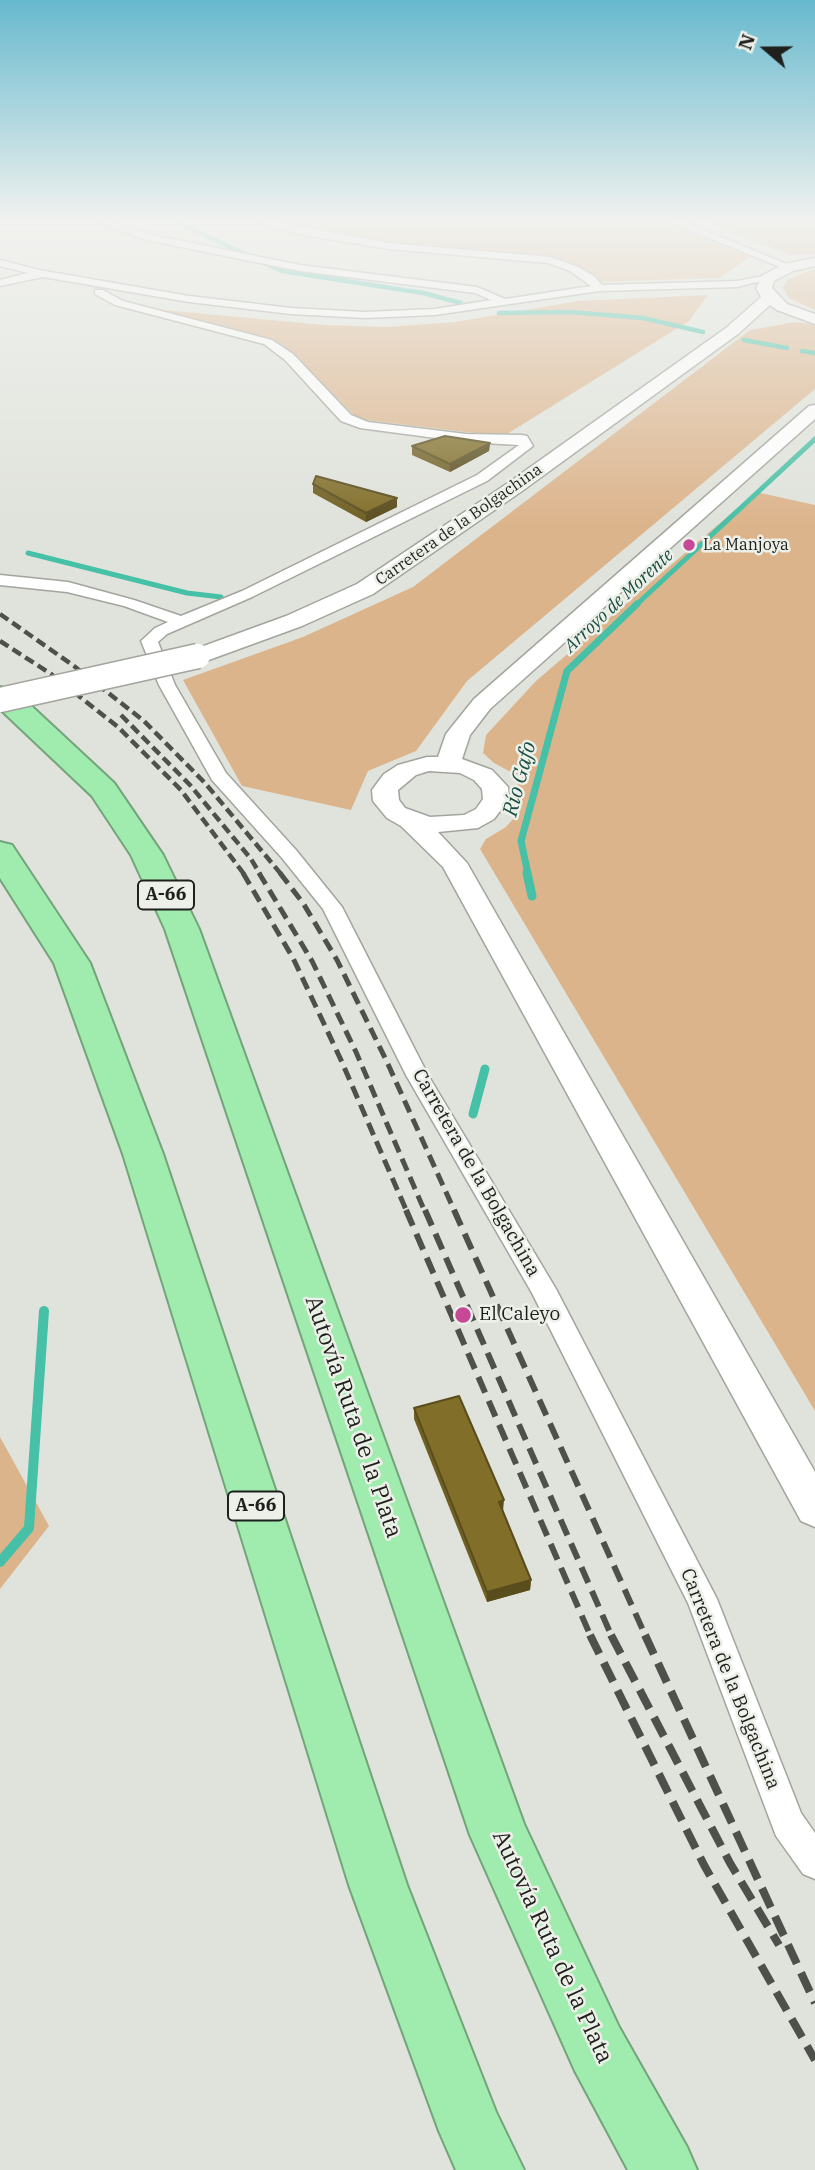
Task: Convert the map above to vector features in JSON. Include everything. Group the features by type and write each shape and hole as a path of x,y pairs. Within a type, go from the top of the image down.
{"highway":[{"name":"Autovía Ruta de la Plata","path":"0,698 17,708 103,790 147,855 182,929 499,1835 597,2049 664,2170"},
{"name":"A-66","path":"0,852 72,963 134,1129 378,1885 471,2131 491,2170"}],"street":[{"name":"Carretera de la Bolgachina","path":"193,322 268,342 289,357 346,418 365,425 404,431 466,438 522,439 526,446 482,478 247,594 161,631 149,641 167,685 218,776 289,853 331,907 418,1074 543,1289 702,1599 788,1824 815,1862"},
{"name":"Carretera de la Bolgachina","path":"0,698 198,656 294,621 365,589 515,487 732,331 740,322"},
{"name":"Carretera de la Bolgachina","path":"732,331 768,322"},
{"path":"448,764 458,734 482,704 815,410"},
{"path":"482,478 515,487"},
{"path":"0,580 68,587 129,603 181,622"},
{"path":"427,764 448,764 467,767 483,775 495,787 496,799 485,814 452,825 430,825 396,813 386,801 385,790 393,779 407,770 427,764"},
{"path":"410,820 454,863 815,1509"},
{"path":"454,863 460,834 472,820"}],"shaded area":[{"path":"203,322 295,322 387,327 451,322 687,322 507,434 490,435 358,419 282,344"},
{"path":"794,322 815,324 815,389 467,681 416,751 368,771 351,810 242,786 183,680 303,637 413,587 750,330"},
{"path":"756,492 815,505 815,1411 480,849 486,839 506,827 520,811 522,795 513,773 494,763 483,753 486,735 536,681"},
{"path":"0,1437 49,1526 0,1589"}],"building":[{"path":"445,436 490,443 450,464 412,446"},
{"path":"316,476 397,498 366,513 313,484"},
{"path":"459,1396 504,1500 499,1502 531,1580 487,1592 414,1408"}],"waterway":[{"path":"661,322 703,332"},
{"path":"744,340 787,348"},
{"path":"802,351 815,353"},
{"name":"Arroyo de Morente","path":"635,606 815,439"},
{"name":"Río Gafo","path":"28,553 187,593 221,597"},
{"name":"Río Gafo","path":"528,874 521,841 567,671 637,604"},
{"name":"Río Gafo","path":"527,873 532,896"},
{"path":"473,1114 485,1069"},
{"name":"Río Gafo","path":"0,1562 29,1528 44,1311"}],"railway":[{"path":"0,614 74,666 144,721 205,783 281,874"},
{"path":"0,641 51,674 118,727 181,790 244,874"},
{"path":"121,715 190,785 251,859 260,874"},
{"path":"243,873 293,958 407,1212"},
{"path":"259,873 312,961 356,1052 425,1212"},
{"path":"280,873 303,903 337,960 455,1212"},
{"path":"406,1210 591,1637"},
{"path":"425,1210 612,1636"},
{"path":"454,1210 646,1637"},
{"path":"590,1635 704,1865 815,2060"},
{"path":"645,1635 815,2003"},
{"path":"612,1636 730,1863 779,1945"}],"place":[{"name":"La Manjoya","path":"689,545"},
{"name":"El Caleyo","path":"463,1315"}]}
